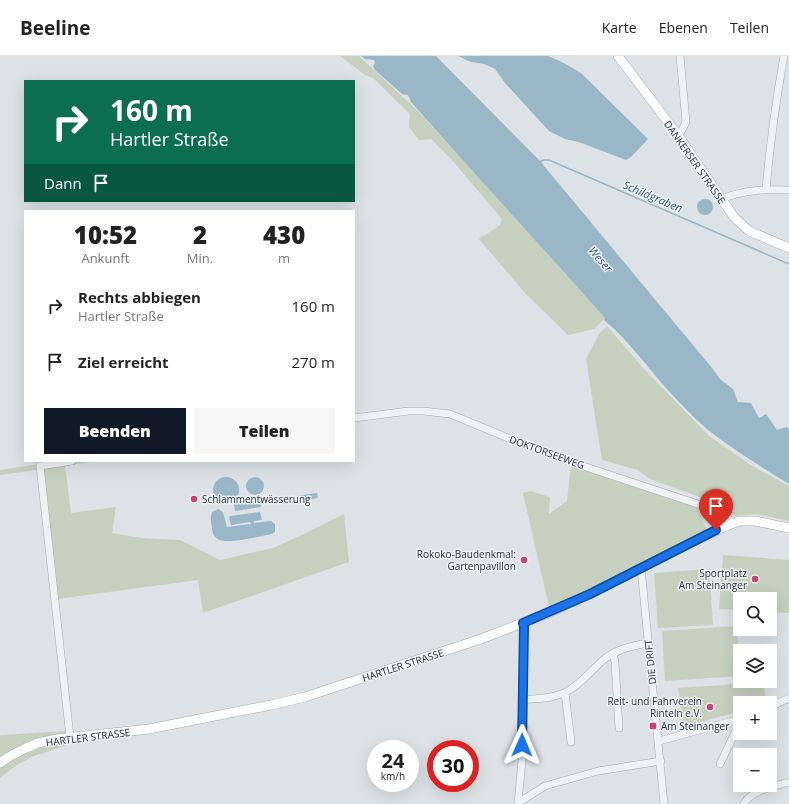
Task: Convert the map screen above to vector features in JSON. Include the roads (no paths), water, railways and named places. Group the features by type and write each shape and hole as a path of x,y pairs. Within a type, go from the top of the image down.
{"main road":[{"name":"DANKERSER STRASSE","path":"618,56 677,134 734,217 749,231 789,248"},
{"name":"HARTLER STRASSE","path":"0,763 12,755 38,743 150,729 287,702 481,639 523,623 590,594 700,538 731,524 740,521 755,521 789,528"}],"street":[{"path":"677,134 681,132 686,122 680,56"},
{"path":"766,189 769,149 784,56"},
{"path":"721,199 741,192 766,189 789,190"},
{"name":"DOKTORSEEWEG","path":"355,418 409,411 450,414 571,462 722,512 727,516 731,524"},
{"path":"66,462 40,466 70,738"},
{"name":"DIE DRIFT","path":"641,568 664,804"},
{"path":"518,803 522,760 524,700 523,623"},
{"path":"524,700 552,697 565,693 576,686 601,662 613,654 632,645 648,643"},
{"path":"613,654 615,662 619,728"},
{"path":"565,693 570,742"},
{"path":"777,703 789,698"},
{"path":"658,741 733,721"},
{"path":"720,764 733,737"},
{"path":"518,803 545,786 598,771 661,761"},
{"path":"744,804 746,800 759,791 789,782"}],"water":[{"name":"Weser","path":"361,56 436,56 540,161 720,379 733,389 738,402 751,403 759,418 766,414 777,430 787,427 789,430 789,484 721,440 691,414 624,339 604,320 605,318 411,102 408,95 402,94 375,70 373,66 375,63 374,60 365,59"},
{"path":"458,56 548,56 581,73 648,139 631,157 626,160 579,142 565,139 549,131 505,83 495,69 484,64 471,62"},
{"path":"702,199 708,199 713,204 711,213 708,215 702,215 697,210 697,204"},
{"path":"226,477 235,481 239,490 235,499 226,503 217,499 213,490 217,481"},
{"path":"251,477 259,477 264,482 262,493 259,495 251,495 246,490 246,482"},
{"path":"317,493 318,498 282,504 281,498"},
{"path":"260,500 261,507 235,511 234,504"},
{"path":"218,509 223,512 227,527 251,524 250,522 231,525 229,518 230,516 260,512 262,520 254,521 254,523 271,521 275,524 275,532 253,538 230,541 220,540 216,538 212,531 211,520 212,512"}],"waterway":[{"name":"Schildgraben","path":"539,162 549,160 789,264"}],"place":[{"name":"Schlammentwässerung","path":"194,499"},
{"name":"Rokoko-Baudenkmal: Gartenpavillon","path":"524,560"},
{"name":"Sportplatz Am Steinanger","path":"755,579"},
{"name":"Reit- und Fahrverein Rinteln e.V.","path":"710,707"},
{"name":"Am Steinanger","path":"653,726"}]}
